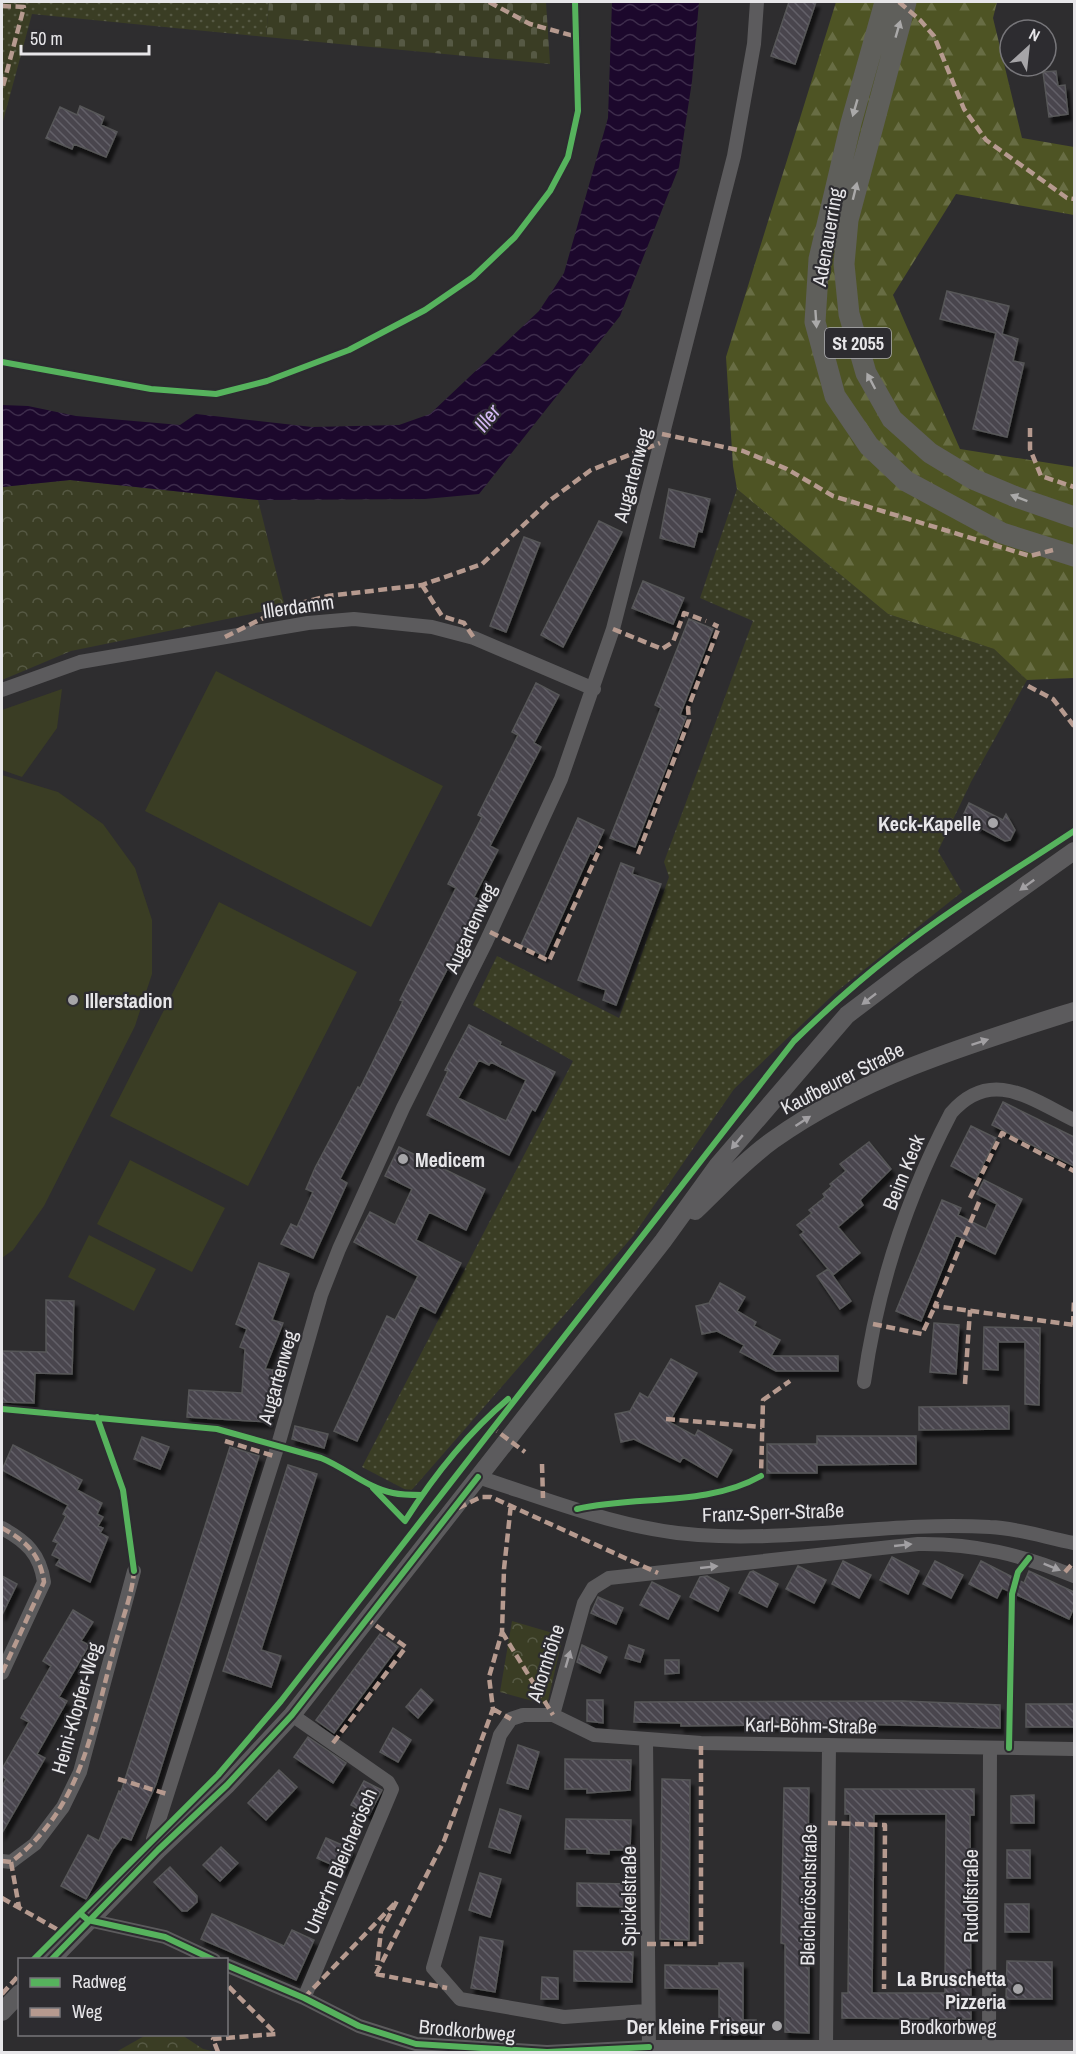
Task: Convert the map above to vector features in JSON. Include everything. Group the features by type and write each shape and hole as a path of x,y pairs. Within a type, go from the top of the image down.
{"main road":[{"name":"Adenauerring","path":"885,2 881,54 848,220 844,264 849,314 866,373 892,419 930,453 974,479 1016,497 1074,517"},
{"name":"Adenauerring","path":"906,2 881,54 819,259 815,322 835,396 868,446 906,481 1002,533 1074,556"}],"street":[{"name":"Augartenweg","path":"158,1850 153,1839 278,1445 321,1295 339,1249 403,1108 486,942 561,779 594,689 613,629 734,156 754,44 757,2"},
{"name":"Illerdamm","path":"2,690 80,662 308,623 354,619 427,626 474,638 594,689"},
{"name":"Kaufbeurer Straße","path":"52,1958 158,1850 227,1785 292,1715 663,1241 718,1165 847,1015 1074,851"},
{"name":"Kaufbeurer Straße","path":"663,1241 772,1141 819,1110 872,1083 930,1058 1074,1011"},
{"name":"Beim Keck","path":"864,1383 873,1324 898,1237 951,1113 963,1099 980,1091 1011,1089 1074,1120"},
{"name":"Franz-Sperr-Straße","path":"478,1477 609,1519 697,1535 793,1534 902,1526 992,1527 1074,1544"},
{"path":"2,1528 23,1539 35,1553 43,1569 45,1582 2,1673"},
{"name":"Ahornhöhe","path":"646,2011 564,2018 460,1999 433,1968 500,1735 511,1719 523,1715 553,1715 584,1603 593,1588 609,1578 918,1544 946,1544 1017,1555 1074,1576"},
{"name":"Heini-Klopfer-Weg","path":"2,1861 11,1862 35,1844 63,1807 80,1772 134,1571"},
{"name":"Unter'm Bleicherösch","path":"292,1715 388,1782 392,1789 304,1998"},
{"name":"Karl-Böhm-Straße","path":"553,1715 594,1735 646,1739 1074,1749"},
{"name":"Spickelstraße","path":"646,1739 646,2011 649,2050"},
{"name":"Bleicheröschstraße","path":"826,2046 829,1745"},
{"name":"Rudolfstraße","path":"989,2045 990,1748"},
{"path":"88,1920 165,1937 212,1958"},
{"name":"Brodkorbweg","path":"228,1966 304,1998 359,2026 416,2044 547,2052 826,2046 913,2049 989,2045 1074,2047"},
{"path":"2,2012 18,1995"}],"green space":[{"path":"2,2 269,2 266,37 32,14 2,125"},
{"path":"269,2 546,2 550,64 266,37"},
{"path":"836,2 997,2 993,18 998,39 998,78 1008,78 1022,138 1074,147 1074,215 956,194 893,295 960,449 1074,467 1074,678 1027,680 994,649 888,614 737,489 733,466 726,357"},
{"path":"70,480 258,500 285,607 71,651 2,680 2,487"},
{"path":"737,489 888,614 994,649 1027,680 971,782 938,851 962,892 836,992 734,1089 633,1236 410,1492 362,1467 573,1061 473,1005 497,956 619,1018 669,877 664,862 753,621 700,598"},
{"path":"216,671 443,786 371,927 145,811"},
{"path":"62,689 57,728 22,777 2,770 2,710"},
{"name":"Illerstadion","path":"2,775 58,792 103,824 135,868 152,920 152,974 135,1026 44,1206 13,1250 2,1258"},
{"path":"219,902 357,972 248,1186 110,1116"},
{"path":"130,1160 225,1208 192,1272 97,1224"},
{"path":"89,1235 156,1269 134,1311 68,1277"},
{"path":"512,1621 563,1636 547,1705 500,1692"},
{"path":"144,2036 184,2036 203,2049 217,2052 116,2052"}],"water":[{"name":"Iller","path":"612,2 699,2 692,81 679,167 620,316 479,494 425,499 258,500 70,480 2,487 2,405 28,406 76,416 180,425 196,414 312,427 399,425 430,414 539,311 564,273 608,118"}],"building":[{"path":"789,2 816,2 795,64 771,56"},
{"path":"1044,78 1057,78 1058,86 1065,85 1068,114 1049,117"},
{"path":"80,106 104,117 101,125 117,132 106,157 74,144 72,149 46,138 60,107 77,115"},
{"path":"947,291 1009,306 1002,334 1018,339 1013,361 1024,363 1007,437 973,429 996,333 940,319"},
{"path":"669,489 710,499 702,532 698,531 694,547 660,538"},
{"path":"599,521 622,532 563,647 541,635"},
{"path":"524,537 540,543 506,632 490,626"},
{"path":"643,581 684,598 673,624 632,608"},
{"path":"689,619 713,629 680,715 686,717 635,847 610,838 661,708 655,705"},
{"path":"536,683 559,695 534,743 541,747 490,846 498,850 474,897 482,901 340,1179 347,1183 313,1258 281,1244 291,1224 297,1227 313,1192 306,1189 315,1168 358,1087 360,1088 403,1001 400,1000 456,888 448,884 482,817 478,815 518,735 512,732"},
{"name":"Keck-Kapelle","path":"969,803 1003,820 1006,814 1015,830 1010,840 1005,841 962,818"},
{"path":"578,818 604,830 593,854 590,853 544,956 521,945"},
{"path":"621,863 634,868 632,874 661,884 616,1005 603,1000 606,990 578,980"},
{"path":"469,1025 501,1042 500,1045 555,1072 535,1111 532,1109 509,1155 427,1115 448,1071 445,1070","holes":["479,1060 489,1065 491,1062 526,1080 506,1121 458,1098"]},
{"path":"1003,1102 1074,1137 1074,1166 992,1125"},
{"path":"971,1126 996,1138 976,1179 951,1166"},
{"path":"869,1142 891,1169 860,1200 863,1205 838,1227 860,1253 833,1275 800,1235 804,1232 797,1225 812,1213 809,1210 825,1197 823,1194 832,1186 830,1184 846,1171 840,1164"},
{"path":"399,1147 485,1189 466,1230 429,1212 416,1240 461,1263 435,1313 420,1305 357,1441 334,1431 387,1316 395,1320 418,1276 354,1242 370,1212 395,1225 412,1189 385,1176"},
{"path":"984,1180 1022,1199 995,1254 956,1235 921,1321 896,1311 942,1200 961,1208 958,1215 986,1229 997,1204 977,1194"},
{"path":"259,1263 289,1274 272,1320 283,1323 265,1369 273,1370 269,1422 187,1417 189,1390 242,1393 245,1349 240,1347 247,1329 236,1324"},
{"path":"828,1269 851,1301 840,1309 817,1276"},
{"path":"720,1283 745,1297 737,1311 756,1322 754,1326 780,1340 771,1356 838,1356 838,1371 776,1371 740,1352 744,1345 717,1331 702,1334 696,1306 709,1303"},
{"path":"46,1300 74,1301 72,1374 35,1373 34,1403 2,1402 2,1351 46,1352"},
{"path":"934,1323 959,1325 956,1374 930,1372"},
{"path":"984,1327 1040,1328 1039,1405 1025,1404 1025,1342 998,1342 998,1370 983,1369"},
{"path":"671,1359 697,1373 669,1422 695,1436 698,1430 732,1450 717,1477 683,1457 680,1462 634,1439 621,1442 615,1414 630,1411 640,1393 648,1398"},
{"path":"1009,1406 1009,1429 919,1430 919,1407"},
{"path":"295,1426 328,1434 324,1448 292,1439"},
{"path":"817,1436 916,1436 916,1464 817,1465 817,1473 767,1473 767,1444 817,1444"},
{"path":"142,1437 169,1447 160,1469 134,1459"},
{"path":"13,1445 82,1480 77,1490 102,1503 97,1514 103,1517 98,1526 103,1528 100,1533 108,1537 90,1582 56,1565 60,1559 52,1555 58,1543 53,1541 66,1516 63,1514 68,1505 2,1470"},
{"path":"230,1447 259,1456 156,1784 131,1840 122,1837 86,1899 61,1886 88,1835 99,1841 119,1791 121,1792"},
{"path":"288,1465 317,1474 261,1650 281,1656 271,1687 223,1671"},
{"path":"892,1557 919,1571 908,1594 880,1580"},
{"path":"843,1561 871,1575 859,1598 832,1584"},
{"path":"935,1561 963,1575 951,1598 923,1584"},
{"path":"981,1561 1024,1583 1029,1571 1074,1592 1074,1607 1069,1619 1002,1588 997,1598 969,1584"},
{"path":"798,1566 826,1580 814,1603 786,1589"},
{"path":"753,1571 778,1584 767,1607 739,1593 750,1572"},
{"path":"2,1576 17,1584 2,1615"},
{"path":"707,1576 729,1588 718,1611 690,1597 700,1577"},
{"path":"652,1582 680,1596 668,1619 640,1605"},
{"path":"598,1597 623,1608 616,1624 591,1613"},
{"path":"73,1610 93,1622 81,1641 89,1645 59,1697 67,1701 37,1754 45,1758 2,1833 2,1787 6,1779 2,1776 2,1769 29,1722 21,1718 51,1666 43,1661"},
{"path":"380,1634 398,1647 334,1733 316,1720"},
{"path":"582,1645 607,1657 600,1673 577,1662"},
{"path":"629,1645 644,1650 640,1662 625,1658"},
{"path":"665,1660 679,1660 679,1673 665,1674"},
{"path":"421,1689 433,1700 418,1718 406,1707"},
{"path":"587,1700 603,1700 603,1723 587,1721"},
{"path":"903,1701 1000,1705 1000,1728 855,1724 681,1726 681,1723 634,1722 635,1702"},
{"path":"1026,1704 1074,1704 1074,1727 1026,1727"},
{"path":"393,1728 411,1740 398,1762 380,1752"},
{"path":"308,1737 346,1763 333,1783 294,1757"},
{"path":"518,1745 539,1752 528,1789 507,1783"},
{"path":"565,1759 631,1760 630,1790 587,1793 587,1789 565,1789"},
{"path":"279,1770 297,1787 266,1820 248,1803"},
{"path":"662,1779 690,1780 689,1940 660,1939"},
{"path":"364,1781 382,1790 369,1815 351,1805"},
{"path":"784,1788 809,1788 806,1962 809,1962 809,2033 785,2032 785,1944 781,1943"},
{"path":"845,1789 974,1789 974,1815 970,1815 971,2019 842,2018 842,1993 848,1993 850,1814 845,1814","holes":["874,1814 946,1814 945,1993 872,1993"]},
{"path":"1034,1795 1034,1823 1011,1823 1011,1796"},
{"path":"500,1809 521,1816 510,1853 489,1847"},
{"path":"566,1819 631,1820 630,1850 609,1850 609,1854 587,1853 587,1849 565,1849"},
{"path":"326,1838 351,1849 342,1869 317,1858"},
{"path":"221,1847 238,1863 220,1881 203,1865"},
{"path":"1007,1850 1030,1850 1030,1878 1007,1878"},
{"path":"170,1867 197,1896 197,1902 187,1911 182,1911 154,1882"},
{"path":"480,1873 501,1879 490,1917 469,1910"},
{"path":"577,1883 630,1884 630,1907 577,1906"},
{"path":"1005,1904 1029,1904 1029,1932 1005,1932"},
{"path":"212,1914 284,1946 292,1930 314,1940 296,1980 201,1939"},
{"path":"480,1937 503,1941 495,1992 471,1988"},
{"path":"574,1951 633,1952 632,1982 574,1981"},
{"path":"1007,1961 1052,1962 1052,1999 1006,1999"},
{"path":"719,1963 743,1963 743,2020 756,2020 756,2033 719,2033 719,1989 665,1988 665,1965 719,1966"},
{"path":"542,1977 558,1978 558,1999 541,1999"}],"marked path":[{"path":"489,2 530,24 574,36"},
{"path":"899,2 934,36 964,109 986,140 1067,198 1074,199"},
{"path":"2,6 24,7 2,90"},
{"path":"1030,428 1030,449 1041,476 1074,487"},
{"path":"662,434 743,451 787,469 833,496 1030,556 1053,550"},
{"path":"225,637 285,607 328,596 422,585 482,564 549,501 591,470 660,443"},
{"path":"422,585 442,616 464,623 474,638"},
{"path":"683,617 684,613 706,621"},
{"path":"613,629 662,649 673,642 681,621"},
{"path":"638,854 689,720 688,708 719,627 713,624"},
{"path":"1028,686 1053,699 1074,726"},
{"path":"490,932 549,961 601,846"},
{"path":"970,1198 1002,1133 1074,1171"},
{"path":"979,1202 935,1306 1074,1325"},
{"path":"1073,1325 1074,1300"},
{"path":"873,1324 922,1334 935,1306"},
{"path":"965,1384 970,1310"},
{"path":"756,1479 761,1476 763,1400 790,1381"},
{"path":"666,1419 762,1427"},
{"path":"490,1426 525,1452"},
{"path":"225,1441 274,1456"},
{"path":"542,1464 543,1498"},
{"path":"458,1508 481,1497 491,1497 658,1573"},
{"path":"376,1974 444,1841 493,1709 489,1677 502,1632 504,1569 511,1504"},
{"path":"2,1528 31,1549 39,1564 44,1582 2,1673"},
{"path":"1065,1572 1074,1562"},
{"path":"2,1861 11,1862 35,1841 54,1817 69,1792 81,1765 99,1708 129,1597 134,1568"},
{"path":"333,1743 406,1647 367,1619"},
{"path":"502,1632 553,1715"},
{"path":"493,1709 511,1719"},
{"path":"647,1944 701,1944 701,1743"},
{"path":"118,1779 167,1794"},
{"path":"828,1823 885,1825 884,1989"},
{"path":"11,1862 19,1907"},
{"path":"2,1898 60,1931"},
{"path":"304,1998 397,1901 381,1931 377,1966"},
{"path":"376,1974 447,1988"},
{"path":"2,1994 18,1976"},
{"path":"218,2052 213,2039 276,2034 228,1986"}],"cycle path":[{"path":"2,362 151,389 216,394 267,381 349,350 425,310 473,277 515,237 550,191 568,157 578,111 575,2"},
{"path":"35,1958 218,1775 281,1701 794,1041 855,985 915,937 1074,831"},
{"path":"373,1488 405,1521 452,1456 508,1399"},
{"path":"2,1409 217,1429 321,1458 383,1490 400,1494 422,1495"},
{"path":"97,1417 123,1490 134,1571"},
{"path":"577,1509 717,1492 740,1486 761,1476"},
{"path":"53,1958 158,1850 227,1785 292,1715 478,1477"},
{"path":"1009,1748 1012,1594 1018,1572 1029,1558"},
{"path":"82,1915 88,1920 165,1937 210,1958"},
{"path":"228,1966 304,1998 359,2026 416,2044 547,2052 649,2047"}],"place":[{"name":"Keck-Kapelle","path":"993,823"},
{"name":"Illerstadion","path":"73,1000"},
{"name":"Medicem","path":"403,1159"},
{"name":"La Bruschetta Pizzeria","path":"1018,1989"},
{"name":"Der kleine Friseur","path":"777,2026"}]}
